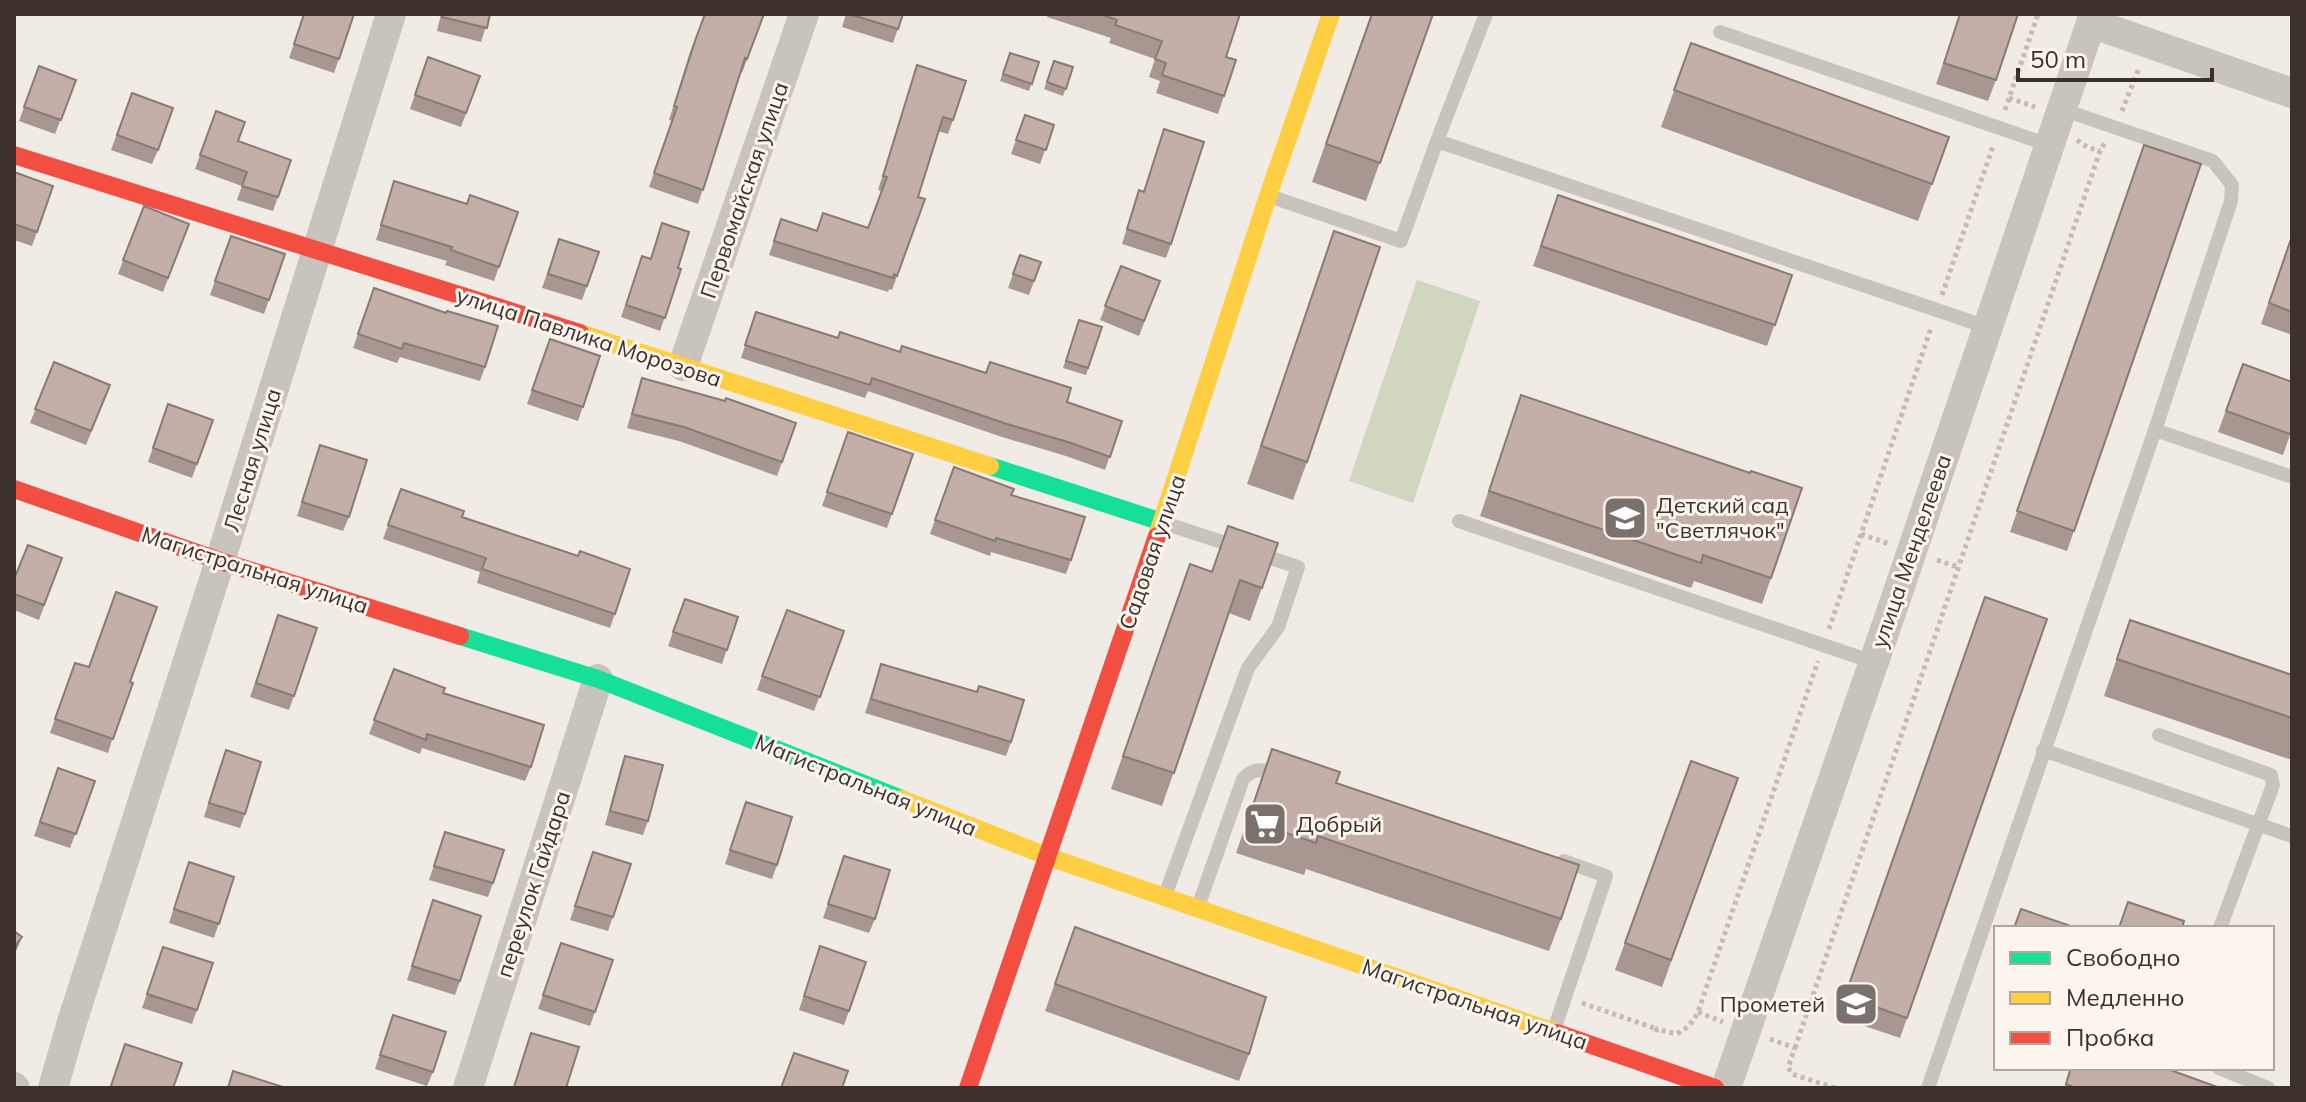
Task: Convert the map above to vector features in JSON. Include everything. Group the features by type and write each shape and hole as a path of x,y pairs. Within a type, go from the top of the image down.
{"street":[{"name":"Лесная улица","path":"53,1088 391,14"},
{"name":"Первомайская улица","path":"683,366 804,14"},
{"name":"Садовая улица","path":"968,1088 1049,857 1331,14"},
{"path":"2092,19 2147,43 2292,93"},
{"name":"улица Менделеева","path":"1726,1088 2092,19"},
{"name":"улица Павлика Морозова","path":"14,155 683,366 1162,522"},
{"name":"Магистральная улица","path":"14,489 220,561 598,679 1049,857 1715,1088"},
{"name":"переулок Гайдара","path":"468,1088 598,679"}],"lane":[{"path":"1268,196 1401,241 1486,14"},
{"path":"1720,32 2049,145"},
{"path":"1928,1088 2231,201 2232,185 2213,161 2061,109"},
{"path":"1437,141 1987,327"},
{"path":"2155,430 2292,477"},
{"path":"1459,521 1873,662"},
{"path":"1162,522 1298,567 1278,627 1248,668 1165,897"},
{"path":"2159,735 2271,775 2273,785 2221,926"},
{"path":"2043,750 2292,836"},
{"path":"1198,909 1243,779 1250,772 1261,769 1289,778"},
{"path":"1547,856 1606,876 1554,1031"},
{"path":"2224,1070 2268,1088"}],"path":[{"path":"1698,1012 2038,14"},
{"path":"1795,1048 2100,151 2126,105 2147,43"}],"green space":[{"path":"1417,280 1480,301 1413,503 1349,481"}],"building":[{"path":"304,14 354,14 339,59 294,44"},
{"path":"443,14 490,14 487,28 442,17"},
{"path":"705,14 764,14 745,58 703,190 654,173"},
{"path":"849,14 903,14 898,29"},
{"path":"1100,14 1240,14 1226,57 1236,60 1224,96 1162,75 1166,63 1155,59 1162,41 1115,25 1117,20"},
{"path":"1372,14 1433,14 1380,163 1326,144"},
{"path":"1960,14 2018,14 1996,80 1944,63"},
{"path":"1691,43 1949,137 1932,184 1674,90"},
{"path":"1010,53 1039,62 1032,84 1003,74"},
{"path":"428,57 480,76 466,113 415,95"},
{"path":"1054,61 1073,67 1066,89 1047,82"},
{"path":"917,65 966,81 953,120 943,117 918,197 925,199 897,276 894,274 893,278 774,241 781,219 817,231 823,213 868,228 887,177 883,176"},
{"path":"39,66 76,80 61,120 24,107"},
{"path":"132,93 173,108 158,150 117,135"},
{"path":"216,111 245,122 238,141 291,160 278,197 242,186 247,172 200,155"},
{"path":"1025,115 1054,125 1046,150 1016,140"},
{"path":"1164,129 1204,142 1171,244 1127,229 1139,190 1144,192"},
{"path":"2144,145 2201,164 2074,531 2017,511"},
{"path":"14,172 53,186 37,232 14,224"},
{"path":"394,181 467,204 470,195 518,212 499,267 451,250 452,247 381,225"},
{"path":"1558,195 1792,275 1775,325 1541,246"},
{"path":"144,206 189,224 168,278 123,260"},
{"path":"662,223 689,232 665,318 626,305 642,256 651,259"},
{"path":"1334,231 1380,247 1307,462 1261,446"},
{"path":"231,236 285,254 269,300 215,281"},
{"path":"2292,236 2292,312 2269,303"},
{"path":"559,239 599,252 587,286 548,274"},
{"path":"1020,255 1041,262 1034,281 1013,274"},
{"path":"1121,266 1160,281 1144,321 1105,306"},
{"path":"374,288 446,313 498,326 485,367 404,343 402,349 358,334"},
{"path":"756,312 838,338 840,332 900,352 902,346 986,373 990,362 1071,388 1067,402 1122,421 1110,457 872,378 870,385 745,345"},
{"path":"1079,320 1102,327 1088,368 1066,361"},
{"path":"550,339 600,356 583,407 532,390"},
{"path":"54,362 110,385 91,431 35,409"},
{"path":"2243,364 2292,382 2290,434 2226,411"},
{"path":"642,378 725,401 726,398 796,423 782,462 684,427 632,414"},
{"path":"1521,395 1802,488 1771,578 1703,555 1701,563 1489,491"},
{"path":"168,404 213,420 197,464 153,448"},
{"path":"848,432 913,454 892,514 827,492"},
{"path":"320,445 367,460 349,517 302,502"},
{"path":"954,467 1014,489 1011,495 1085,517 1071,560 996,538 995,541 935,520"},
{"path":"401,489 464,511 462,517 578,556 580,551 630,569 615,614 482,569 486,558 388,525"},
{"path":"1228,526 1278,543 1262,588 1240,580 1174,773 1123,756 1190,564 1212,572"},
{"path":"28,545 62,558 44,605 14,594 14,579"},
{"path":"116,592 157,607 113,739 55,719 75,663 89,667"},
{"path":"1985,597 2047,619 1907,1018 1845,996"},
{"path":"685,599 738,617 727,650 673,632"},
{"path":"787,610 844,631 820,697 762,676"},
{"path":"278,615 317,628 294,696 256,683"},
{"path":"2130,620 2292,675 2292,718 2117,659"},
{"path":"881,664 977,692 979,686 1024,700 1011,742 871,699"},
{"path":"394,669 445,688 443,693 544,725 531,767 427,734 426,740 374,720"},
{"path":"1272,749 1340,772 1336,783 1579,865 1561,919 1318,836 1316,843 1248,820"},
{"path":"226,750 261,762 245,814 209,803"},
{"path":"625,756 663,765 648,821 610,811"},
{"path":"1691,761 1738,778 1671,960 1625,943"},
{"path":"58,768 95,781 76,834 40,822"},
{"path":"746,802 792,817 777,865 730,850"},
{"path":"445,832 504,850 493,883 434,866"},
{"path":"593,852 631,864 613,917 575,906"},
{"path":"844,856 890,870 875,919 828,904"},
{"path":"189,862 234,877 219,924 174,909"},
{"path":"433,900 481,916 460,981 412,966"},
{"path":"2128,902 2184,921 2183,926 2120,926"},
{"path":"2021,909 2071,926 2015,926"},
{"path":"1075,927 1266,997 1249,1054 1055,984"},
{"path":"14,931 22,937 14,947"},
{"path":"561,943 613,960 595,1012 543,995"},
{"path":"820,946 866,962 849,1011 804,996"},
{"path":"163,947 213,963 197,1010 147,994"},
{"path":"393,1015 446,1032 433,1072 380,1055"},
{"path":"531,1033 579,1047 566,1088 514,1087"},
{"path":"125,1044 182,1063 173,1088 111,1086"},
{"path":"794,1053 848,1071 842,1088 781,1088"},
{"path":"2070,1070 2170,1070 2220,1088 2076,1088 2066,1084"},
{"path":"233,1071 286,1088 228,1088"}],"traffic: fast":[{"path":"990,466 1162,522"},
{"path":"460,636 598,679 902,799"}],"traffic: slow":[{"path":"1157,536 1331,14"},
{"path":"580,333 990,466"},
{"path":"902,799 1049,857 1557,1033"}],"traffic: jam":[{"path":"14,155 580,333"},
{"path":"14,489 220,561 460,636"},
{"path":"968,1088 1157,536"},
{"path":"1557,1033 1715,1088"}],"place":[{"name":"Детский сад \"Светлячок\"","path":"1625,518"},
{"name":"Добрый","path":"1265,824"},
{"name":"Прометей","path":"1856,1004"}]}
